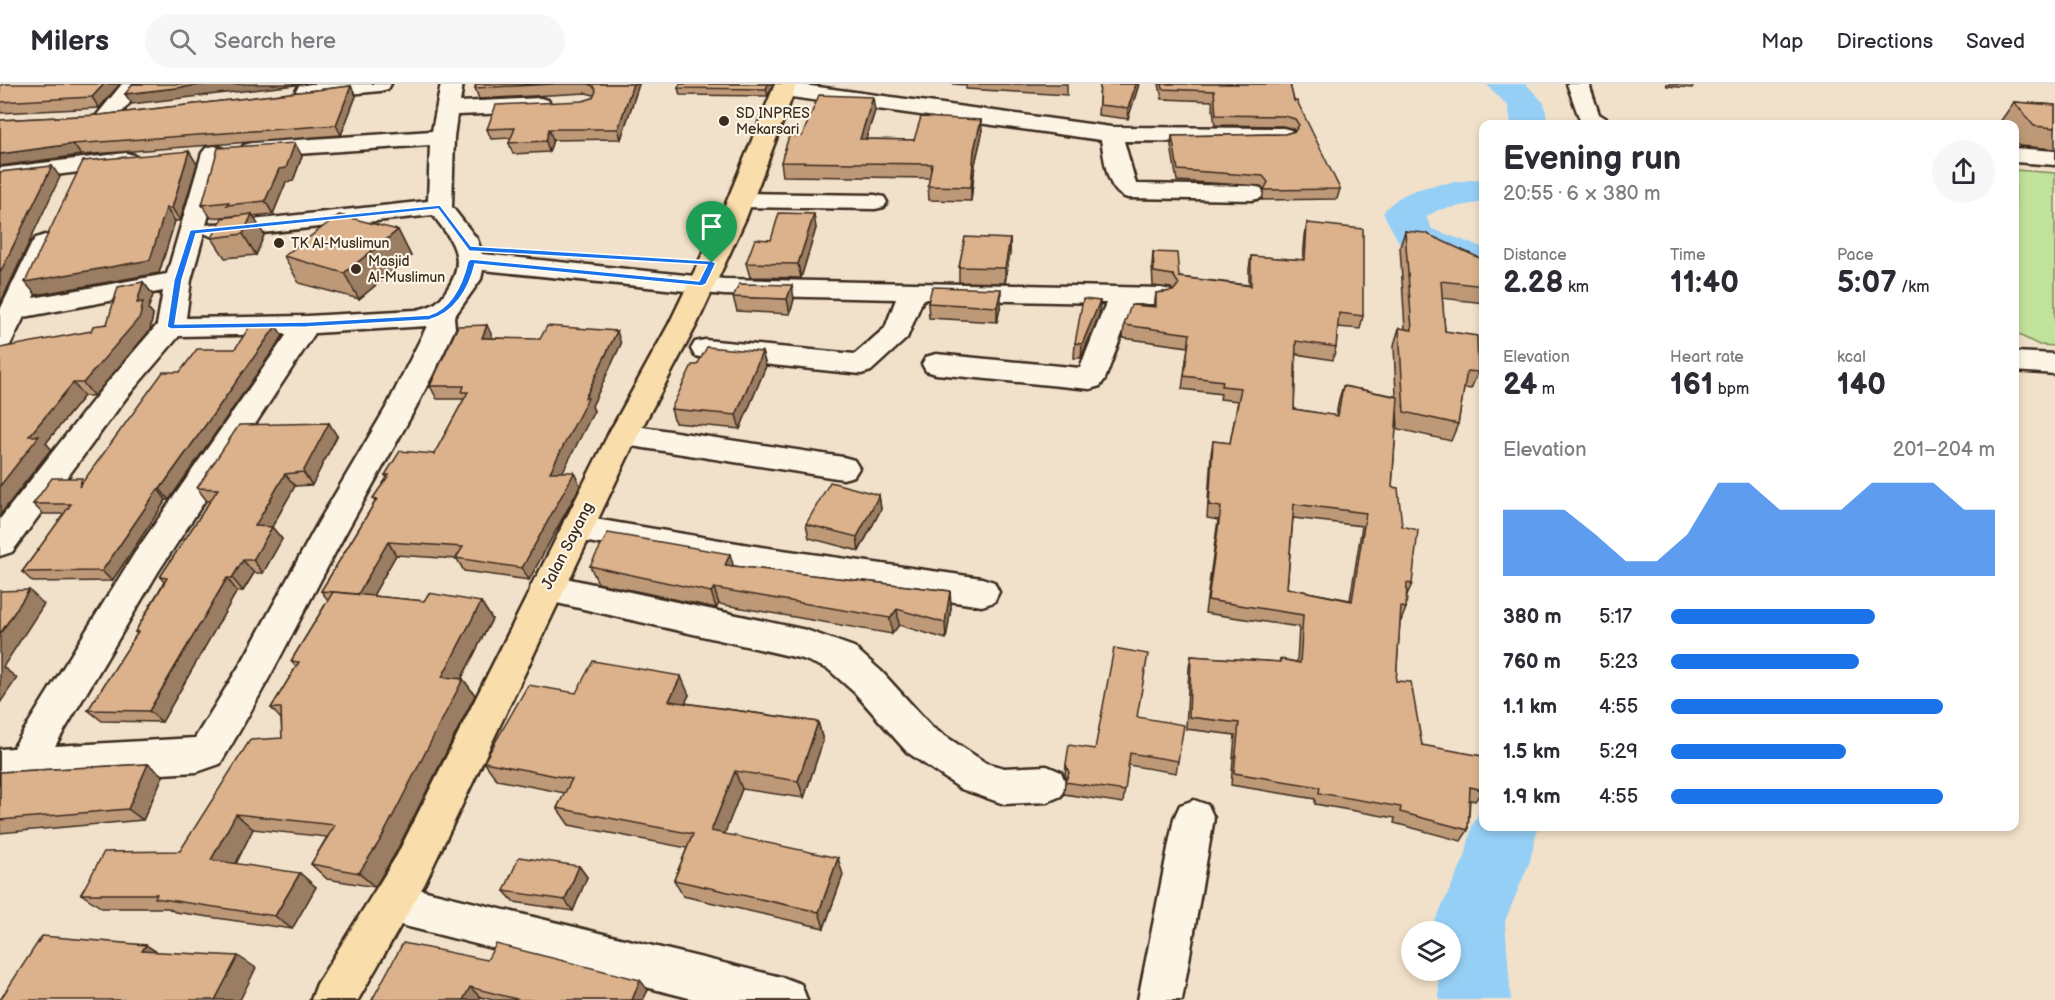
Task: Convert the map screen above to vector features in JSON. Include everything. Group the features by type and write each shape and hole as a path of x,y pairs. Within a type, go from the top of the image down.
{"main road":[{"name":"Jalan Sayang","path":"333,1000 393,903 623,435 683,324 740,200 785,87"}],"street":[{"path":"107,116 134,84"},
{"path":"286,94 352,85 380,84"},
{"path":"171,327 307,325 416,320 440,314 449,307 464,286 470,255 440,207 441,137 452,84"},
{"path":"1578,84 1589,118 1592,120"},
{"path":"785,87 1111,134 1283,135"},
{"path":"446,109 562,104"},
{"path":"84,117 141,112"},
{"path":"1111,134 1124,186 1128,190 1252,194"},
{"path":"0,543 116,391 171,327 178,280 193,232 204,154 441,137"},
{"path":"2019,155 2055,158"},
{"path":"0,175 81,164 151,158"},
{"path":"67,195 81,164"},
{"path":"740,200 875,202"},
{"path":"193,232 440,207"},
{"path":"0,339 53,226"},
{"path":"470,255 707,274 724,287 1161,296"},
{"path":"15,310 178,280"},
{"path":"705,350 861,364 897,332 913,291"},
{"path":"936,364 1090,379 1123,296"},
{"path":"12,765 121,761 197,755 207,752 261,662 342,510 395,420 441,328 440,314"},
{"path":"12,765 307,325"},
{"path":"2019,361 2055,364"},
{"path":"623,435 843,468"},
{"path":"577,528 761,560 982,592"},
{"path":"547,588 806,645 841,658 868,682 921,740 975,777 1004,786 1047,784"},
{"path":"1160,1000 1194,818"},
{"path":"393,903 785,1000"}],"green space":[{"path":"2019,170 2055,173 2055,346 2039,345 2019,335"}],"building":[{"path":"3,84 104,84 92,97 0,102 0,86"},
{"path":"133,84 209,84 125,94"},
{"path":"476,84 554,84 475,88"},
{"path":"588,84 633,84 618,129 549,129 546,141 509,143 515,128 487,129 496,105 583,101 593,98 596,91"},
{"path":"680,84 768,84 766,89 678,88"},
{"path":"1100,84 1136,84 1128,108 1099,105"},
{"path":"1162,84 1290,84 1294,101 1297,101 1340,189 1264,190 1268,182 1263,176 1178,170 1172,136 1285,134 1295,131 1299,125 1295,119 1285,116 1216,115 1214,91 1163,89"},
{"path":"351,86 336,125 73,144 0,154 0,120 100,115"},
{"path":"819,95 873,97 860,139 914,140 921,117 981,120 974,150 971,187 928,186 932,164 781,162 789,136 802,136"},
{"path":"2014,102 2055,105 2055,128 2034,126"},
{"path":"295,143 286,168 279,169 265,201 202,205 218,148"},
{"path":"189,151 172,208 166,208 150,260 25,282 83,161"},
{"path":"52,166 0,273 0,172"},
{"path":"779,213 814,214 798,264 746,263 755,239 771,240"},
{"path":"252,214 243,234 212,238 222,218"},
{"path":"339,215 398,230 344,273 284,256"},
{"path":"1307,223 1363,229 1363,316 1339,313 1336,347 1296,341 1294,409 1338,416 1343,386 1398,397 1392,487 1398,488 1402,526 1418,530 1412,584 1407,583 1406,608 1401,607 1396,681 1411,682 1422,745 1479,755 1479,789 1470,787 1468,830 1400,812 1401,807 1319,793 1320,787 1234,773 1239,723 1189,717 1191,656 1280,662 1280,659 1300,663 1303,615 1208,600 1221,507 1209,505 1213,441 1230,443 1241,388 1222,386 1223,381 1184,376 1190,334 1124,325 1131,305 1156,307 1156,293 1173,291 1179,284 1173,275 1154,272 1153,252 1177,253 1179,277 1251,286 1251,256 1305,260","holes":["1294,504 1366,513 1352,601 1287,588"]},
{"path":"1405,231 1425,233 1479,258 1479,285 1441,281 1445,331 1477,336 1478,372 1467,371 1458,424 1404,412 1399,328 1412,330"},
{"path":"965,237 1010,239 1005,268 959,267"},
{"path":"143,282 137,303 143,302 140,317 83,383 73,383 29,436 39,436 0,486 0,348 91,331 93,326 107,324 118,287"},
{"path":"739,284 792,285 787,299 733,297"},
{"path":"932,287 1001,289 997,307 928,303"},
{"path":"1083,299 1100,301 1082,344 1075,343"},
{"path":"487,325 482,338 540,339 547,326 617,331 585,398 588,398 550,472 574,472 573,475 522,568 456,558 463,547 388,542 358,594 321,591 377,499 373,498 389,475 385,475 400,451 434,454 468,392 462,392 464,386 430,386 458,326"},
{"path":"250,326 276,326 158,489 102,571 22,572 71,504 33,504 52,478 82,478 79,487 163,372 180,372 197,349 235,349"},
{"path":"707,347 762,352 736,415 671,409 692,365 697,365"},
{"path":"329,423 303,472 285,474 255,526 272,527 253,560 243,560 232,578 227,578 149,711 88,710 138,632 135,632 167,578 160,577 218,489 197,488 239,425"},
{"path":"830,482 879,495 857,537 806,524"},
{"path":"608,533 730,554 725,565 950,591 945,623 897,609 890,618 714,588 711,592 590,566"},
{"path":"29,590 0,634 0,591"},
{"path":"333,592 424,601 429,593 481,602 442,677 463,679 381,839 359,873 311,864 335,825 236,814 211,860 300,873 275,916 155,898 157,894 81,894 104,852 180,851 250,740 282,738 281,708 271,708 299,662 291,661"},
{"path":"1114,648 1148,654 1137,717 1184,725 1178,761 1130,753 1125,791 1065,782 1069,773 1066,764 1069,745 1095,749"},
{"path":"593,661 681,676 669,701 818,722 798,781 735,771 711,831 838,858 819,912 674,880 693,834 557,808 572,779 484,762 528,685 576,693"},
{"path":"148,764 128,809 0,820 0,772"},
{"path":"519,857 579,866 565,900 504,891"},
{"path":"42,936 146,945 142,951 238,956 215,1000 0,1000"},
{"path":"403,943 487,960 496,944 640,980 632,1000 520,1000 470,987 463,1000 372,1000"}],"waterway":[{"path":"1504,84 1526,103 1528,120"},
{"path":"1479,191 1426,200 1403,213 1416,237 1479,261"},
{"path":"1475,1000 1470,921 1497,861 1504,831"}],"place":[{"name":"SD INPRES Mekarsari","path":"724,121"},
{"name":"TK Al-Muslimun","path":"279,243"},
{"name":"Masjid Al-Muslimun","path":"356,269"}],"route":[{"path":"440,207 469,248 712,263 702,284 471,261 468,279 449,307 440,314 416,320 307,325 171,327 178,280 193,232 440,207"}]}
